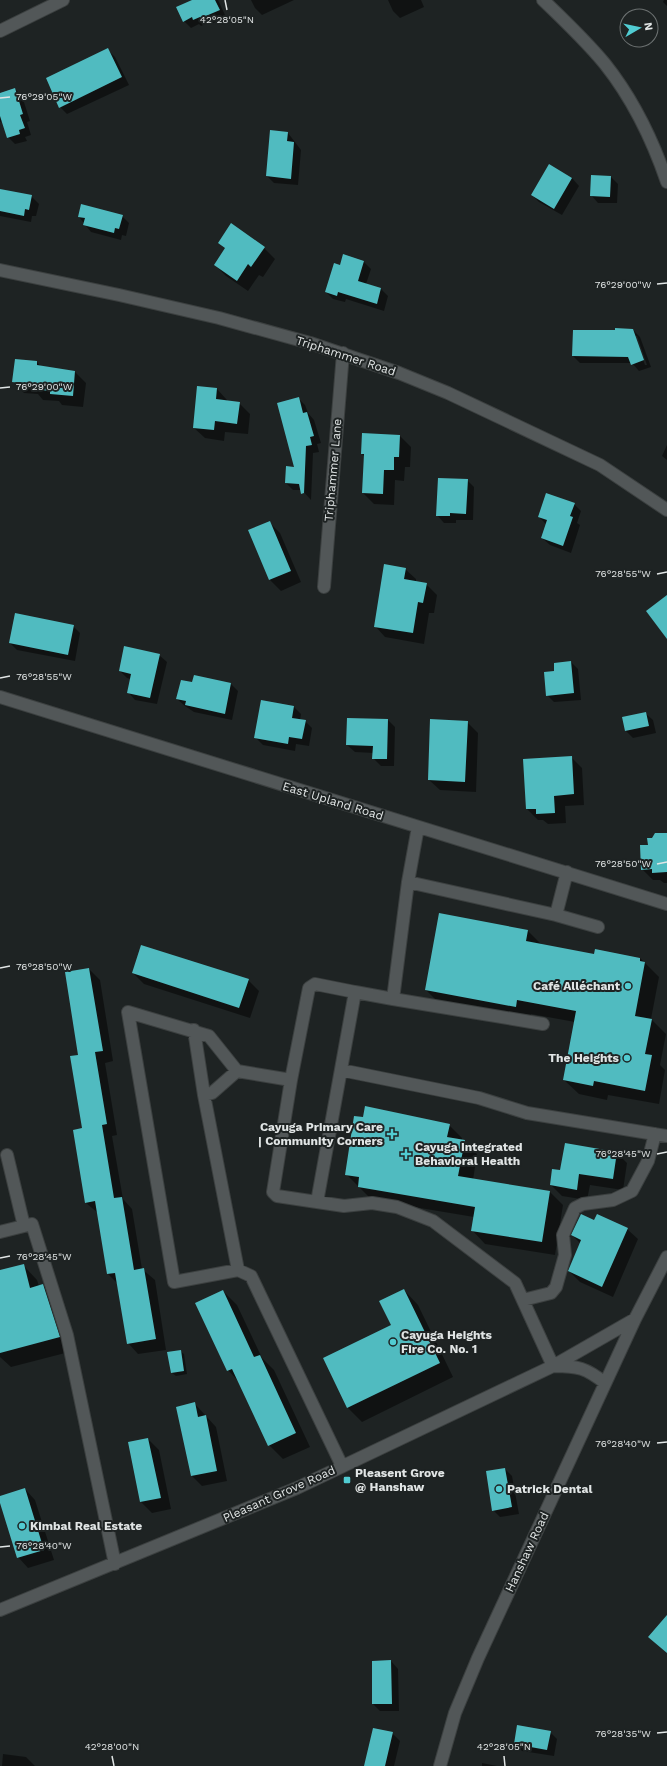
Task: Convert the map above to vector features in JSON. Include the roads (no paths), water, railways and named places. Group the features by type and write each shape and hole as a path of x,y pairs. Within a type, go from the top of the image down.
{"street":[{"path":"0,31 63,0"},
{"path":"543,0 576,32 605,64 629,100 650,138 667,182"},
{"name":"Triphammer Road","path":"0,270 219,318 344,353 417,380 507,419 600,465 667,510"},
{"name":"Triphammer Lane","path":"324,587 344,353"},
{"name":"East Upland Road","path":"0,697 418,828 567,872 667,904"},
{"path":"393,999 408,882 418,828"},
{"path":"556,915 567,872"},
{"path":"408,882 556,915 598,927"},
{"path":"543,1024 393,999 315,984 310,988 291,1080 273,1192 277,1196 344,1206 372,1203 397,1207 433,1221 515,1283 553,1366"},
{"path":"317,1202 355,992"},
{"path":"291,1080 237,1071 209,1036 194,1030 128,1012 174,1282 238,1270 251,1276 342,1466"},
{"path":"194,1030 204,1095 238,1270"},
{"path":"341,1070 479,1098 527,1113 661,1135 632,1191 613,1200 583,1204 575,1208 563,1234 565,1255 556,1287 551,1293 523,1300"},
{"path":"204,1095 212,1093 237,1071"},
{"path":"7,1155 24,1226"},
{"path":"0,1232 32,1224 67,1335 115,1564"},
{"name":"Hanshaw Road","path":"440,1766 455,1713 478,1658 635,1319 667,1257"},
{"name":"Pleasant Grove Road","path":"0,1610 297,1488 553,1366 635,1319"},
{"name":"Pleasant Grove Road","path":"553,1366 580,1367 593,1374 605,1384"}],"place":[{"name":"Café Alléchant","path":"628,986"},
{"name":"The Heights","path":"627,1058"},
{"name":"Cayuga Primary Care | Community Corners","path":"392,1134"},
{"name":"Cayuga Integrated Behavioral Health","path":"406,1154"},
{"name":"Cayuga Heights Fire Co. No. 1","path":"393,1342"},
{"name":"Pleasent Grove @ Hanshaw","path":"347,1480"},
{"name":"Patrick Dental","path":"499,1489"},
{"name":"Kimbal Real Estate","path":"22,1526"}]}
